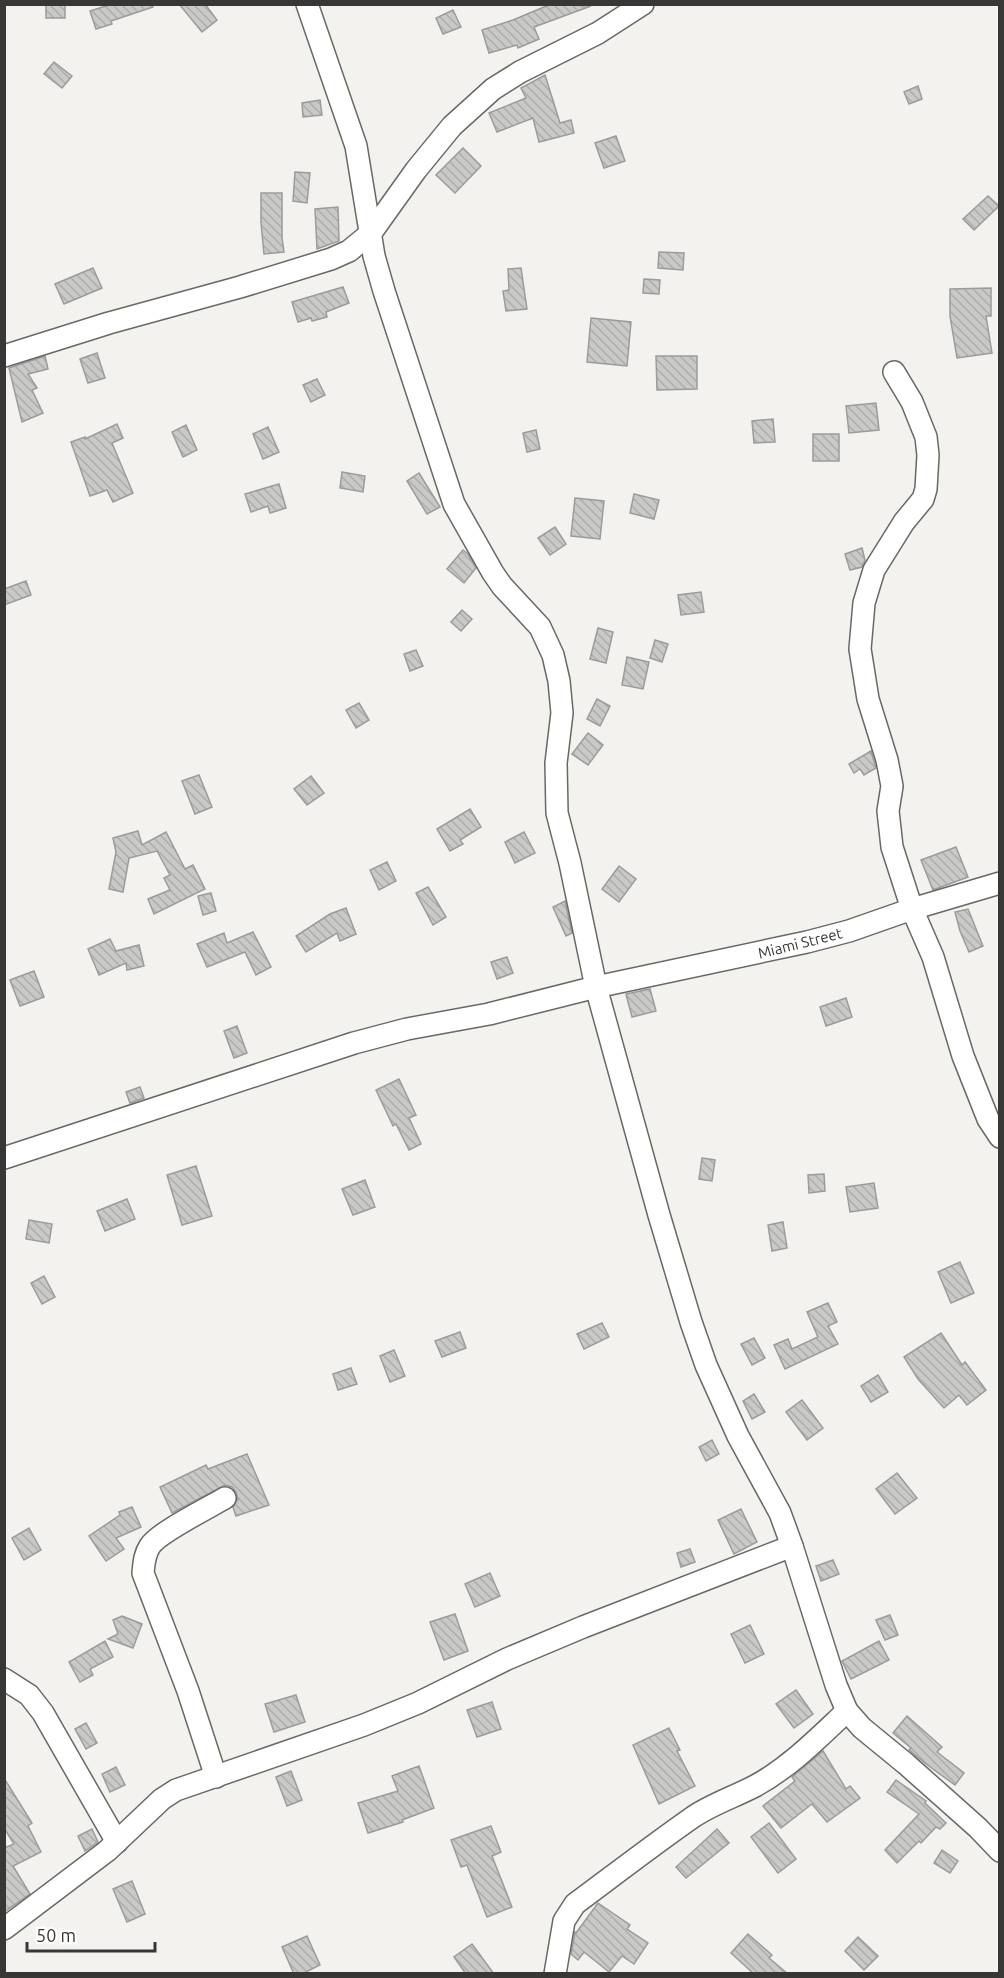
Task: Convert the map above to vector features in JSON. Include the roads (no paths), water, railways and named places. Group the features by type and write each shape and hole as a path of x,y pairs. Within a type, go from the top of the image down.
{"street":[{"path":"307,4 356,146 374,256 384,291 454,504 502,586 540,627 553,655 559,681 562,713 555,764 557,813 596,987 663,1226 706,1365 738,1436 769,1491 792,1546 836,1685 847,1711 862,1728 978,1828 999,1851"},
{"path":"4,356 109,323 331,260 349,251 371,233 452,126 493,89 520,72 598,33 644,4"},
{"path":"894,372 912,402 926,437 928,455 926,489 923,499 904,522 874,570 864,603 860,649 868,699 887,760 892,786 888,811 892,847 912,909 933,957 975,1089 999,1137"},
{"name":"Miami Street","path":"4,1158 344,1046 407,1029 489,1014 596,987 807,942 849,931 999,883"},
{"path":"216,1777 188,1691 143,1574 144,1560 150,1545 174,1527 225,1498"},
{"path":"4,1929 117,1842 162,1799 176,1790 364,1725 572,1631 792,1546"},
{"path":"4,1679 29,1695 43,1713 117,1842"},
{"path":"555,1974 564,1921 574,1904 695,1816 775,1774 800,1755 847,1711"}]}
